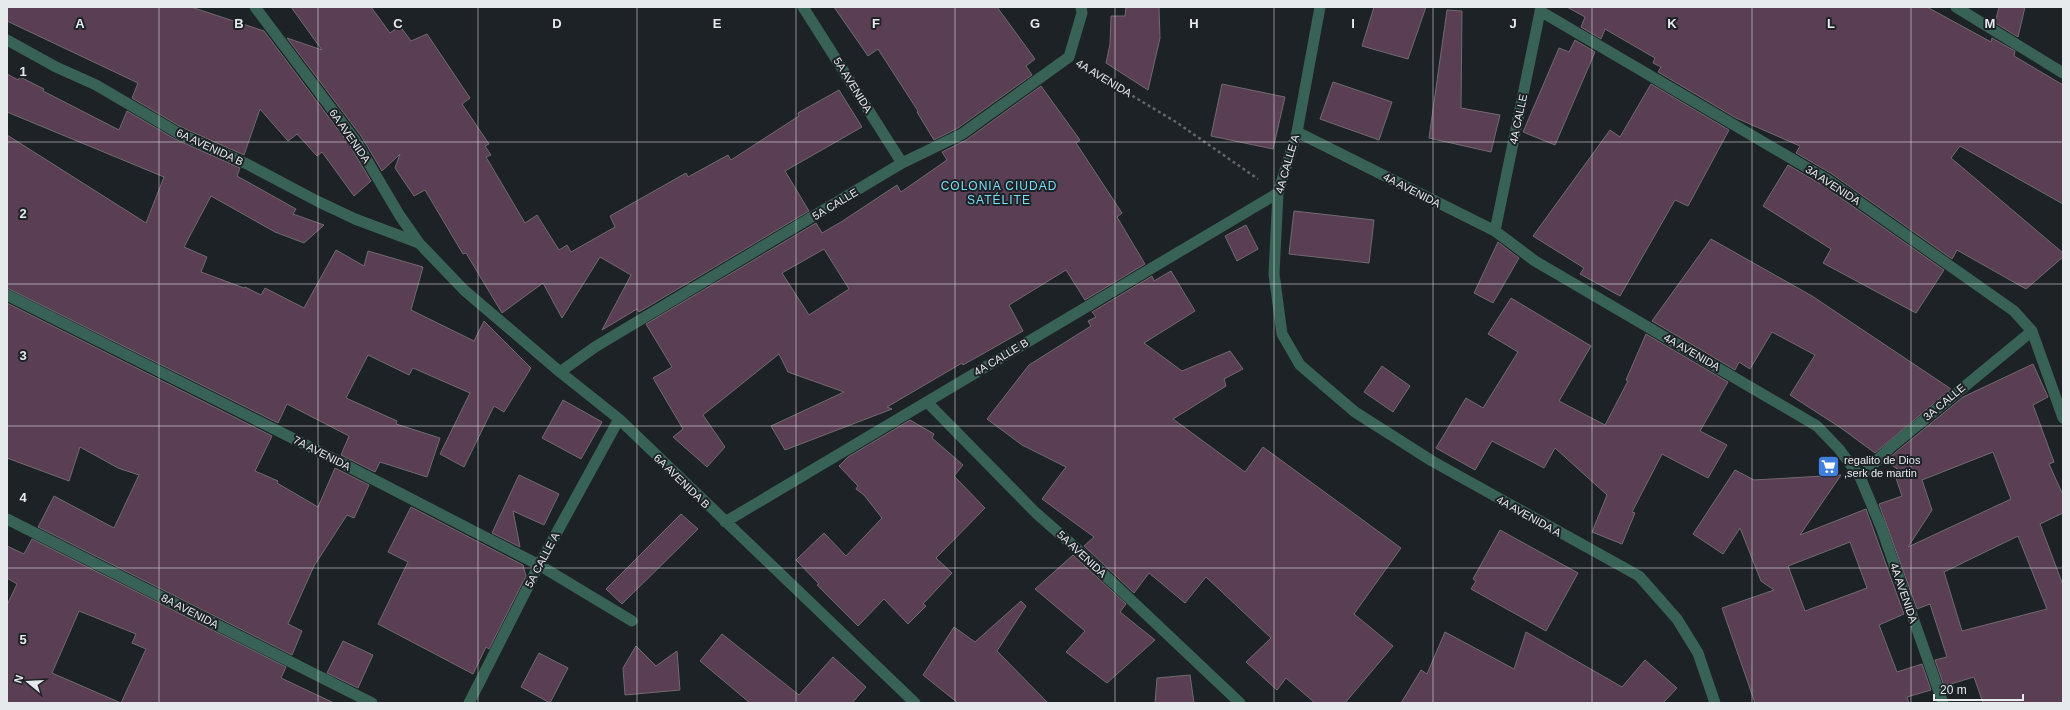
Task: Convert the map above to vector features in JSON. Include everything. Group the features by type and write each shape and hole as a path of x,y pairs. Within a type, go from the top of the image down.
{"street":[{"name":"6A AVENIDA","path":"255,7 355,140 400,216 419,243 442,266"},
{"name":"5A AVENIDA","path":"803,7 902,163"},
{"name":"4A CALLE A","path":"1300,364 1282,334 1274,274 1278,193 1297,132 1320,7"},
{"path":"1956,7 1968,10 2063,73"},
{"name":"4A CALLE","path":"1495,231 1540,9"},
{"name":"3A AVENIDA","path":"1540,9 1828,180 2014,311 2032,331 2063,418"},
{"path":"1069,57 1082,10"},
{"name":"6A AVENIDA B","path":"7,40 56,67 96,84 178,133 247,164 317,201 355,219 419,243"},
{"name":"5A CALLE","path":"560,372 595,347 902,163 962,134 1069,57"},
{"name":"4A AVENIDA","path":"1297,132 1495,231 1535,261 1817,426 1839,449 1860,477 1881,528 1943,703"},
{"name":"4A CALLE B","path":"725,522 1278,193"},
{"name":"6A AVENIDA B","path":"442,266 464,290 560,372 619,419 915,703"},
{"name":"7A AVENIDA","path":"7,295 540,565 632,620"},
{"name":"3A CALLE","path":"1860,477 1903,437 2032,331"},
{"name":"4A AVENIDA A","path":"1300,364 1355,412 1432,461 1639,576 1678,619 1694,646 1715,703"},
{"name":"5A AVENIDA","path":"927,402 1036,513 1076,548 1240,703"},
{"name":"5A CALLE A","path":"469,703 540,565 619,419"},
{"name":"8A AVENIDA","path":"7,519 372,703"}],"path":[{"name":"4A AVENIDA","path":"1069,57 1176,122 1278,193"}],"building":[{"path":"7,7 191,7 264,31 349,144 371,181 354,196 322,152 317,156 297,134 288,141 260,109 244,155 181,127 132,98 138,83 7,21"},
{"path":"291,7 371,7 390,33 400,26 411,41 427,34 470,98 462,104 489,144 485,146 491,155 486,157 525,223 537,215 559,250 567,245 571,252 615,227 610,216 686,173 688,177 728,155 731,160 799,116 798,113 839,90 862,127 785,171 809,211 639,312 637,309 602,330 631,275 600,257 562,318 543,283 502,313 466,253 463,254 425,190 414,196 395,168 400,154 382,171 361,136 287,38 322,50"},
{"path":"834,7 997,7 1035,59 1026,66 1032,75 958,128 934,140 917,112 918,111 878,49 868,56"},
{"path":"1126,7 1159,7 1160,38 1148,90 1106,63 1110,44 1111,16 1125,16"},
{"path":"1374,7 1426,7 1408,59 1362,46"},
{"path":"1567,7 1927,7 1991,42 1992,38 2015,51 2014,56 2063,85 2063,204 1960,146 1951,158 2063,253 2063,257 2026,289 1957,250 1952,259 1832,174 1796,153 1800,146 1736,118 1658,72 1661,67 1653,63 1655,58 1605,29 1601,39 1581,27 1585,17"},
{"path":"1999,7 2025,7 2018,37 1995,23"},
{"path":"1447,10 1462,11 1461,108 1500,115 1491,152 1429,138"},
{"path":"1575,40 1595,52 1555,145 1523,132 1559,48 1569,52"},
{"path":"7,74 18,80 20,77 44,89 43,91 119,130 127,111 175,139 240,168 237,176 296,209 293,214 324,225 304,243 275,232 211,196 184,247 207,257 201,272 244,288 245,287 261,295 265,288 304,308 336,250 364,266 368,251 423,267 411,310 474,341 484,321 531,368 504,412 494,406 464,467 440,454 470,393 413,368 409,375 368,355 346,398 397,421 396,424 440,438 427,477 380,462 375,472 341,455 349,436 287,404 278,423 7,288 7,135 146,223 164,177 7,112"},
{"path":"1333,82 1392,102 1379,140 1320,119"},
{"path":"1222,84 1285,97 1273,149 1211,136"},
{"path":"1651,84 1729,130 1688,206 1675,200 1620,296 1580,274 1584,268 1533,236 1610,130 1620,137"},
{"path":"1041,86 1080,140 1076,143 1122,213 1117,217 1145,264 1085,300 1066,270 1009,305 1023,331 963,365 962,363 887,407 892,409 785,450 771,426 844,392 788,372 779,354 703,415 725,447 707,467 673,437 683,429 653,378 672,367 646,324 816,223 822,233 897,185 901,192 947,160 942,152 966,140","holes":["824,249 849,289 809,315 782,273"]},
{"path":"1788,165 1824,186 1944,270 1916,313 1823,263 1831,249 1763,206"},
{"path":"1294,211 1374,220 1369,263 1289,254"},
{"path":"1246,225 1258,249 1237,261 1225,236"},
{"path":"1711,239 1812,296 1951,389 1875,453 1841,428 1790,395 1815,355 1772,332 1750,369 1739,362 1735,370 1652,321"},
{"path":"1498,242 1519,258 1493,303 1474,293"},
{"path":"1171,271 1195,311 1144,343 1182,371 1230,351 1243,369 1224,379 1226,386 1173,419 1245,472 1263,447 1401,548 1354,614 1393,646 1345,703 1315,703 1286,678 1277,690 1246,662 1271,638 1206,577 1185,603 1149,573 1134,593 1084,546 1094,537 1042,499 1066,467 1022,445 987,419 1029,365 1091,326 1088,321 1096,317 1092,312 1152,276 1154,281"},
{"path":"1511,298 1591,346 1559,401 1605,425 1628,381 1626,380 1646,334 1728,382 1700,431 1727,445 1708,478 1662,454 1632,512 1635,513 1622,544 1592,532 1607,495 1555,448 1544,468 1492,441 1475,470 1436,448 1466,398 1483,408 1518,352 1488,334"},
{"path":"7,303 272,436 255,471 278,481 277,483 318,507 335,468 369,485 354,518 347,515 314,566 288,624 302,631 292,655 38,527 54,496 114,528 139,475 118,468 80,447 69,481 7,458"},
{"path":"2033,364 2048,397 2033,405 2054,462 2049,464 2063,495 2063,513 2040,524 2063,585 2063,703 1983,703 1974,677 1944,686 1935,660 1947,657 1930,604 1917,609 1879,504 1902,496 1894,472 1900,471 1886,461 1963,397","holes":["1993,452 2011,499 1908,547 1932,510 1922,480","2018,536 2047,609 1962,631 1944,572"]},
{"path":"1382,366 1410,386 1393,412 1364,392"},
{"path":"563,400 602,422 581,459 542,438"},
{"path":"910,420 934,434 932,438 963,465 954,476 985,508 936,558 952,573 923,604 926,606 908,624 884,599 858,626 817,585 819,584 796,560 824,533 846,556 882,518 864,495 856,489 858,486 839,466 848,457"},
{"path":"1735,470 1754,480 1841,475 1800,535 1866,509 1904,614 1879,625 1897,672 1922,664 1931,690 1907,697 1909,703 1755,703 1722,608 1774,590 1761,581 1740,528 1723,554 1693,534","holes":["1850,542 1867,588 1805,611 1788,566"]},
{"path":"519,475 559,494 544,525 513,511 520,547 492,533"},
{"path":"411,507 523,565 526,576 489,649 486,647 473,674 378,624 408,562 388,552"},
{"path":"681,514 698,529 622,604 606,589"},
{"path":"1500,530 1578,573 1546,631 1471,589 1476,581 1473,579"},
{"path":"32,539 286,667 281,678 334,703 121,703 7,703 7,605 17,584 7,578 7,546 24,554","holes":["79,611 136,634 132,643 146,649 121,703 52,673"]},
{"path":"1073,555 1126,604 1120,612 1155,640 1107,683 1066,652 1085,631 1035,589"},
{"path":"1021,601 1026,606 997,651 1048,703 958,703 923,675 954,627 975,642"},
{"path":"1445,632 1514,669 1526,632 1622,687 1645,660 1677,688 1663,703 1401,703 1421,670 1427,674"},
{"path":"722,634 799,695 833,657 866,687 852,703 750,703 700,661"},
{"path":"343,641 373,655 358,688 327,673"},
{"path":"636,646 656,666 677,651 680,690 625,695 623,668"},
{"path":"539,653 568,668 550,703 521,687"},
{"path":"1190,675 1194,703 1155,703 1157,678"}],"place":[{"name":"regalito de Dios ,serk de martin","path":"1828,466"}],"district":[{"name":"COLONIA CIUDAD SATÉLITE","path":"999,193"}]}
